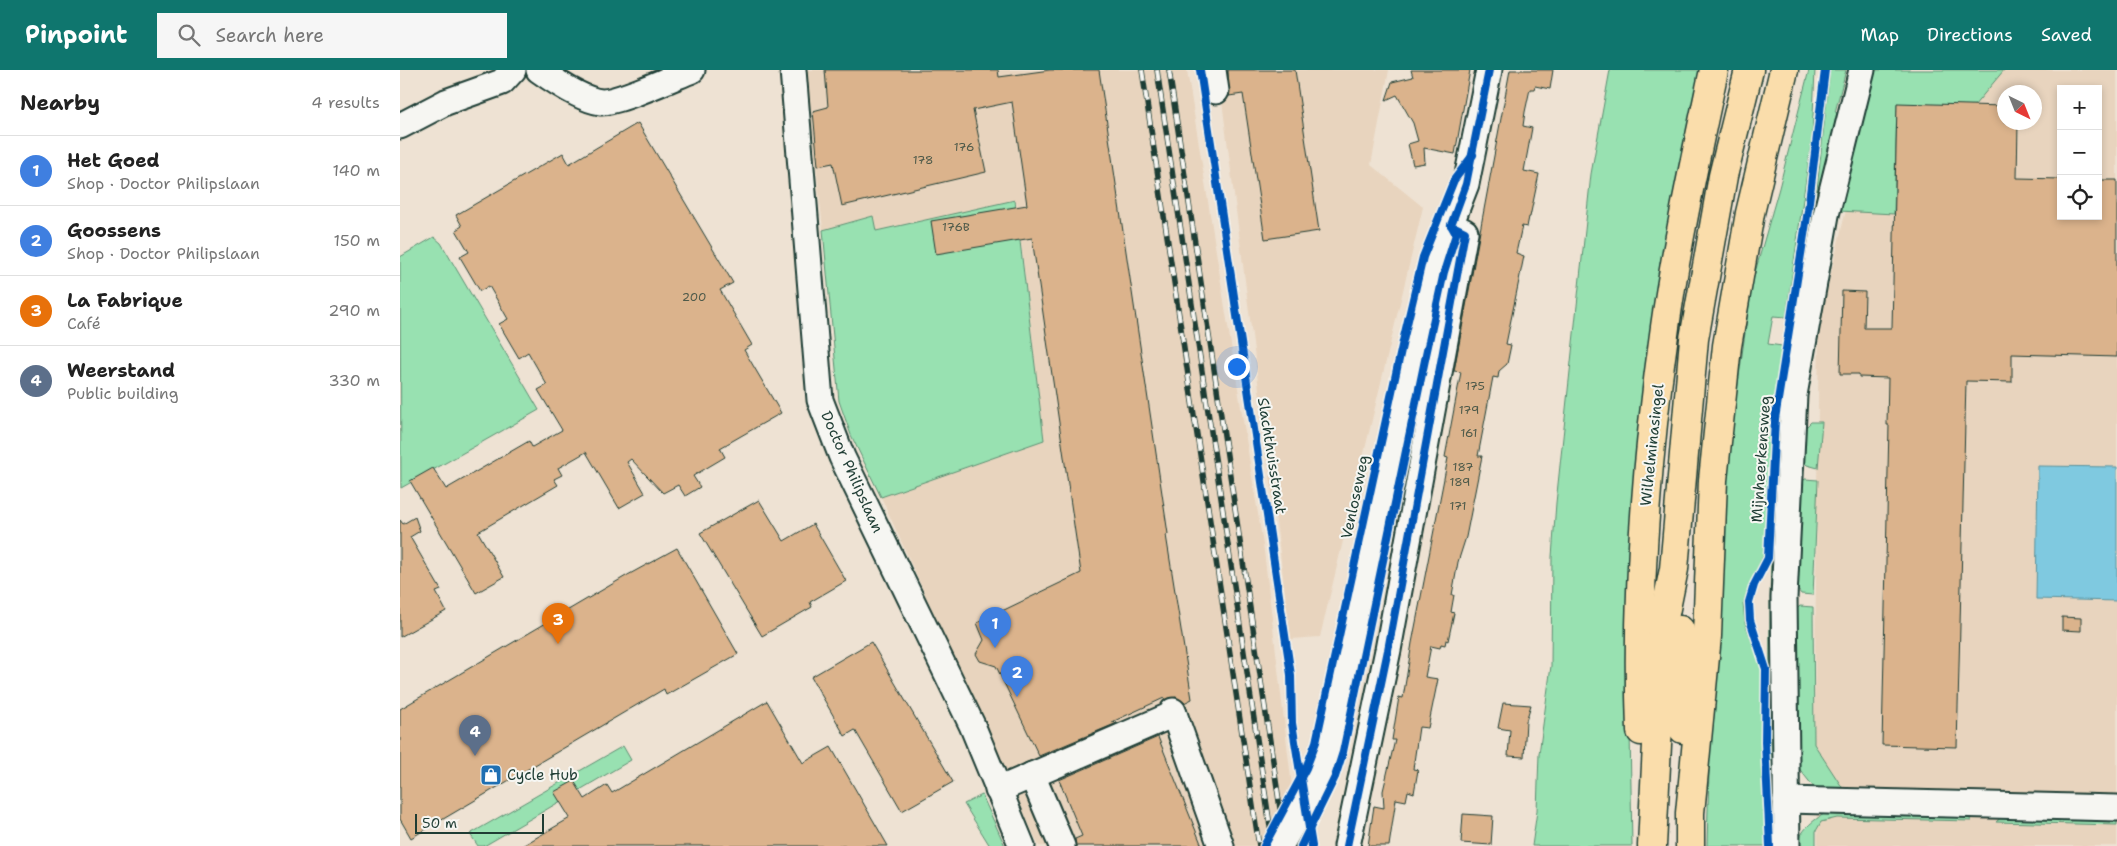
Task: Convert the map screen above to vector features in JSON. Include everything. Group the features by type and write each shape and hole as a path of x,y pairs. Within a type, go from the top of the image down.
{"main road":[{"name":"Wilhelminasingel","path":"1652,835 1643,777 1639,641 1646,502 1665,326 1677,252 1714,70"},
{"name":"Wilhelminasingel","path":"1652,835 1663,623 1674,569 1694,339 1723,176 1749,70"},
{"name":"Wilhelminasingel","path":"1690,813 1706,636 1713,480 1727,346 1750,212 1784,70"},
{"name":"Wilhelminasingel","path":"1674,569 1680,621 1681,703 1690,813 1690,846"}],"street":[{"path":"400,126 446,102 502,82 513,70"},
{"path":"539,70 572,90 601,102 627,95 692,70"},
{"name":"Doctor Philipslaan","path":"793,70 820,400 842,456 972,725 1022,846"},
{"name":"Venloseweg","path":"1280,846 1321,770 1328,748 1434,267 1466,184 1488,70"},
{"name":"Mijnheerkensweg","path":"1787,846 1784,598 1794,395 1826,215 1862,70"},
{"path":"1347,846 1388,650 1465,232 1451,225"},
{"path":"998,790 1173,713 1222,846"},
{"path":"1032,775 1062,846"},
{"path":"1786,800 2117,808"}],"shaded area":[{"path":"806,70 1187,70 1264,551 1299,846 1039,846 881,497 1044,440 1016,200 875,231 873,216 823,230"},
{"path":"1218,70 1389,70 1371,165 1423,207 1320,637 1291,639"},
{"path":"1883,70 2117,70 2117,467 2038,466 2036,599 2117,601 2117,846 1818,846 1814,744 1819,323 1873,97"}],"green space":[{"path":"1610,70 1706,70 1630,731 1632,846 1532,846 1537,811 1539,754 1551,666 1552,557 1556,503 1591,174"},
{"path":"1809,70 1815,70 1812,137 1786,317 1773,316 1768,344 1782,346 1770,443 1764,554 1743,604 1745,623 1762,668 1767,846 1707,846 1715,605 1730,441 1752,283 1779,188"},
{"path":"1830,70 1846,70 1835,112 1837,112 1818,209 1815,208"},
{"path":"1874,70 2004,70 1974,106 1897,104 1894,214 1839,211"},
{"path":"1015,200 1044,440 881,497 851,435 839,401 823,230 873,216 876,231"},
{"path":"434,237 441,243 539,410 401,488 400,257"},
{"path":"1791,347 1777,801 1772,801 1770,717 1771,551 1779,406 1783,374"},
{"path":"1811,422 1822,422 1818,468 1807,465 1801,459 1803,430"},
{"path":"1805,479 1818,480 1813,595 1801,594 1794,584 1799,485"},
{"path":"1800,606 1813,607 1814,744 1842,787 1841,792 1828,792 1812,785 1794,762 1791,615"},
{"path":"623,746 631,760 484,846 478,846 470,834"},
{"path":"982,795 1005,846 990,846 964,804"},
{"path":"1826,813 1964,814 1972,821 1837,818 1821,822 1816,831 1816,846 1798,846 1801,836 1808,826"},
{"path":"2004,815 2117,817 2117,825 1996,822"}],"water":[{"path":"2038,466 2117,467 2117,601 2036,599"}],"building":[{"path":"825,70 998,70 999,77 1050,70 1099,70 1168,534 1166,535 1192,699 1184,703 1176,697 1165,700 1164,698 1112,722 1117,723 1039,756 996,666 980,661 976,654 984,640 977,623 1081,573 1032,238 936,254 931,221 1027,205 1012,102 973,110 986,172 842,206 833,163 818,166 813,111 828,107"},
{"path":"1228,70 1295,70 1319,231 1265,239 1243,94 1229,96"},
{"path":"1411,70 1470,70 1455,154 1424,148 1425,163 1413,165 1408,144 1418,141 1413,123 1397,95 1386,100 1392,82 1413,77"},
{"path":"1510,70 1553,70 1550,89 1535,86 1534,89 1530,89 1525,112 1523,126 1532,128 1524,171 1539,174 1530,217 1527,227 1522,226 1516,253 1524,256 1506,344 1511,345 1507,364 1499,371 1498,378 1493,377 1478,456 1482,456 1452,595 1454,595 1451,612 1454,613 1448,641 1446,640 1445,645 1441,644 1440,648 1431,646 1425,677 1438,679 1428,728 1419,727 1413,769 1418,770 1414,793 1408,791 1406,801 1396,799 1389,846 1368,846 1374,806 1384,808 1383,791 1395,740 1392,740 1399,697 1403,698 1448,458 1445,457 1461,372 1454,371"},
{"path":"1897,103 1997,106 1997,130 2018,130 2017,178 2057,179 2057,220 2102,220 2102,180 2117,180 2117,357 2012,354 2012,382 1966,381 1957,747 1882,745 1889,425 1887,425 1888,378 1859,377 1859,374 1840,374 1842,291 1865,292 1864,328 1892,328"},
{"path":"638,123 733,283 720,290 752,345 744,350 781,413 720,448 725,457 693,476 700,487 685,496 678,485 663,493 631,459 627,462 645,493 619,508 586,452 558,468 562,475 554,479 558,485 478,532 504,577 476,593 410,481 433,468 446,489 529,441 532,447 562,430 538,390 547,385 528,352 519,358 499,324 508,319 489,286 480,291 460,257 469,252 456,230 462,226 456,215 563,153 569,164"},
{"path":"759,500 784,541 813,524 846,581 810,602 812,607 762,636 700,533"},
{"path":"415,517 420,531 410,537 441,590 436,592 446,611 400,637 400,520 403,524"},
{"path":"677,548 738,654 666,695 664,689 411,838 400,819 400,709"},
{"path":"2062,617 2081,618 2081,631 2062,630"},
{"path":"871,642 953,782 902,811 855,730 845,736 811,677"},
{"path":"767,701 803,763 831,747 888,846 522,846 570,818 554,792 574,781 585,799 607,785 612,793"},
{"path":"1503,703 1531,705 1526,721 1524,757 1508,756 1510,730 1498,728"},
{"path":"1158,737 1202,846 1076,846 1075,839 1082,836 1059,780"},
{"path":"1463,814 1493,816 1491,845 1461,843"}],"railway":[{"path":"1142,70 1259,846"},
{"path":"1157,70 1273,846"},
{"path":"1169,70 1285,846"}],"cycle path":[{"name":"Slachthuisstraat","path":"1200,70 1291,675 1292,723 1312,846"},
{"path":"1451,225 1466,184 1489,70"},
{"path":"1770,846 1765,742 1766,669 1750,620 1749,602 1754,585 1768,558 1775,419 1808,210 1825,70"},
{"path":"1264,846 1306,768 1316,742 1423,257 1454,180 1473,155"},
{"path":"1301,846 1335,777 1343,752 1444,272 1456,234 1451,225"},
{"path":"1347,846 1388,650 1465,232 1457,228"}],"place":[{"name":"La Fabrique","path":"558,644"},
{"name":"Het Goed","path":"995,648"},
{"name":"Goossens","path":"1017,697"},
{"name":"Weerstand","path":"475,756"},
{"name":"Cycle Hub","path":"491,775"}]}
